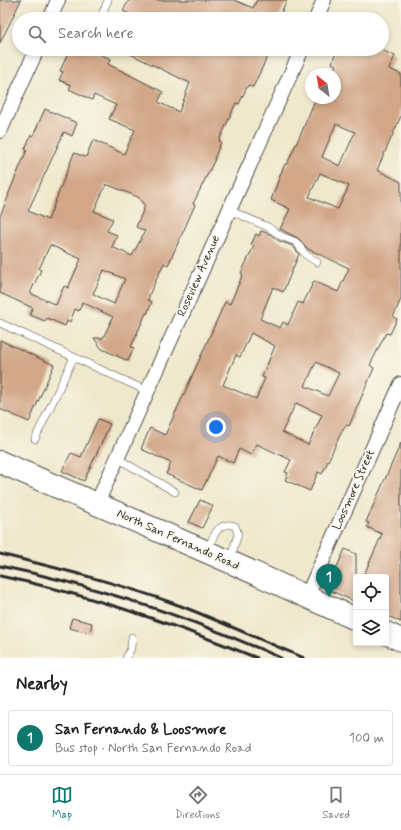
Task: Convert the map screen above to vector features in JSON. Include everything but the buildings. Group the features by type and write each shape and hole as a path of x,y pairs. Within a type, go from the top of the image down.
{"main road":[{"name":"North San Fernando Road","path":"0,462 230,562 353,618"},
{"path":"389,634 401,640"}],"street":[{"path":"54,12 58,0"},
{"path":"319,12 324,0"},
{"path":"0,131 34,56"},
{"name":"Roseview Avenue","path":"96,503 299,56"},
{"name":"Loosmore Street","path":"307,596 401,384"}],"lane":[{"path":"103,12 108,0"},
{"path":"229,210 268,227 282,236 296,242 306,255 317,262"},
{"path":"0,323 147,391"},
{"path":"35,439 74,357"},
{"path":"117,458 175,492"},
{"path":"207,552 216,532 228,524 235,526 238,534 230,562"},
{"path":"126,658 131,648 132,637"}],"railway":[{"path":"0,554 91,577 159,598 196,612 304,658"},
{"path":"0,566 72,583 143,604 247,643 281,658"},
{"path":"0,576 33,583 130,611 194,633 257,658"}],"place":[{"name":"San Fernando & Loosmore","path":"329,597"}]}
